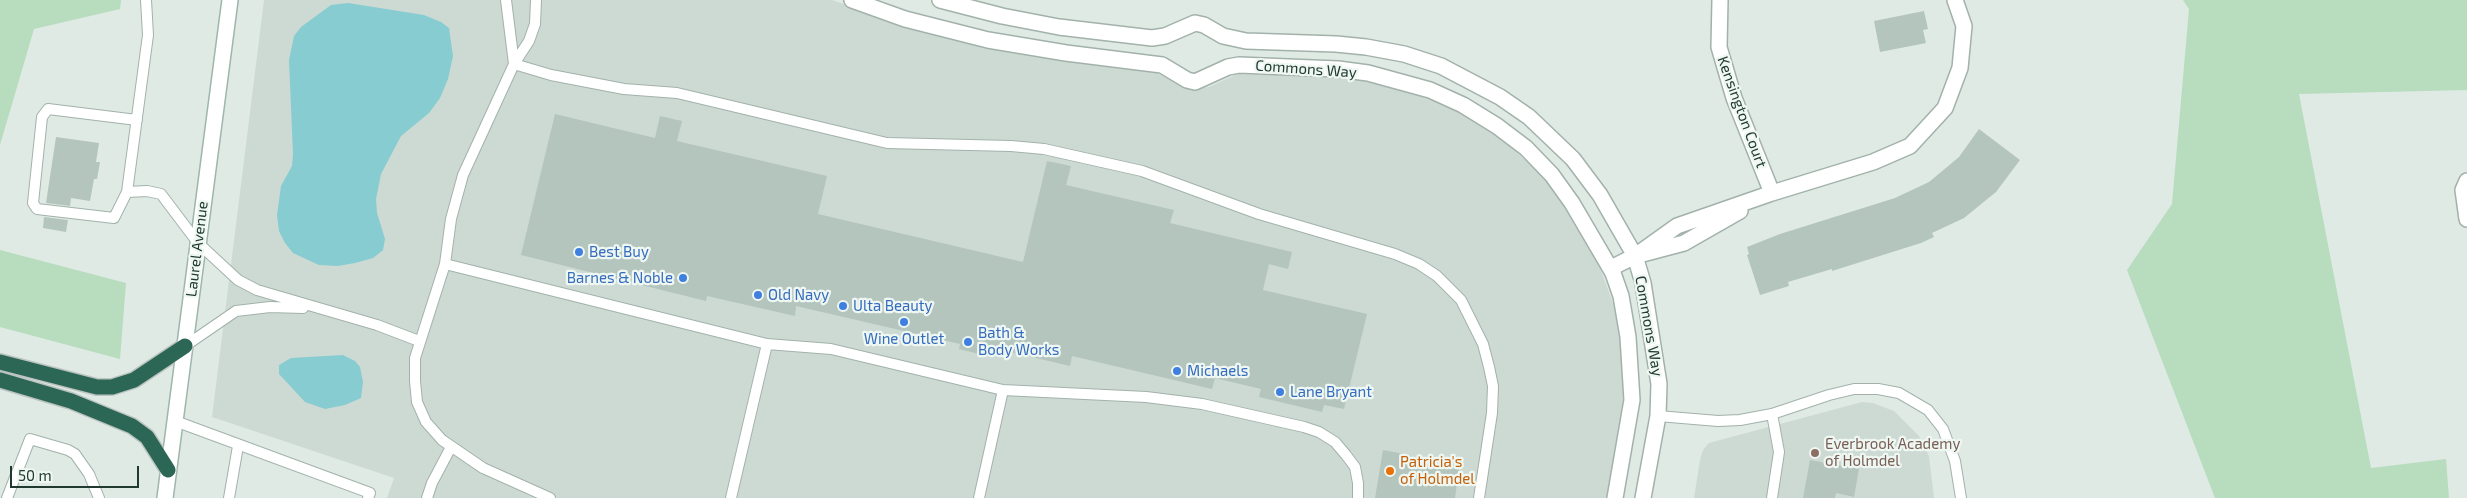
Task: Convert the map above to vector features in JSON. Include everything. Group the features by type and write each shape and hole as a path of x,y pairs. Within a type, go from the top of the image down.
{"highway":[{"path":"0,362 97,387 112,387 134,380 185,346"},
{"path":"0,380 71,401 132,426 147,437 158,451 168,470"}],"street":[{"path":"229,6 241,0"},
{"name":"Commons Way","path":"852,0 905,19 988,40 1066,53 1162,65 1187,80 1195,82 1234,66 1353,71 1430,90 1463,105 1497,126 1526,148 1552,175 1572,203 1611,268 1621,296 1632,371 1632,400 1616,498"},
{"name":"Commons Way","path":"940,0 1002,16 1059,27 1152,38 1165,36 1195,23 1204,25 1234,40 1366,47 1404,54 1441,66 1500,97 1529,117 1573,159 1600,195 1635,256 1649,309 1659,384 1658,416 1643,498"},
{"name":"Kensington Court","path":"1720,0 1719,46 1734,98 1772,193"},
{"path":"1611,268 1635,256 1684,243 1772,193 1873,162 1910,146 1945,108 1960,68 1964,26 1955,0"},
{"name":"Laurel Avenue","path":"165,498 229,6"},
{"path":"2467,181 2463,190 2467,219"}],"lane":[{"path":"137,120 48,109 42,117 33,203 37,209 114,218 127,192 137,120 148,35 146,0"},
{"path":"506,0 514,64"},
{"path":"536,0 535,24 529,41 514,64 463,175 451,219 445,264 419,341 415,358 414,381 417,402 426,422 442,440 483,468 550,498"},
{"path":"514,64 551,76 615,87 677,93 887,143 1011,146 1044,149 1142,171 1259,214 1387,252 1419,264 1437,276 1461,300 1483,344 1489,367 1492,386 1492,413 1479,498"},
{"path":"127,192 146,191 161,194 198,243 238,280 303,305 377,325 419,341"},
{"path":"445,264 767,344 831,349 1003,390 1156,398 1202,404 1304,426 1319,432 1334,442 1346,455 1355,467 1358,498"},
{"path":"185,346 236,311 270,307 333,312"},
{"path":"731,498 767,344"},
{"path":"1658,416 1729,421 1772,414 1829,395 1854,389 1878,389 1899,393 1928,410 1943,428 1955,460 1961,498"},
{"path":"978,498 1003,390"},
{"path":"1772,414 1779,452 1772,498"},
{"path":"175,421 238,446 370,493 368,498"},
{"path":"7,498 30,439 68,450 75,454 89,474 99,498"},
{"path":"229,498 238,446"},
{"path":"427,498 432,482 451,447"}],"shaded area":[{"path":"264,0 832,0 915,28 992,48 1060,60 1155,72 1182,87 1195,89 1209,87 1237,74 1309,76 1357,80 1404,90 1454,109 1500,137 1551,184 1594,251 1614,306 1624,364 1622,424 1609,498 387,498 394,478 212,417"},
{"name":"Everbrook Academy of Holmdel","path":"1862,402 1873,403 1894,411 1919,436 1929,456 1934,498 1694,498 1700,460 1703,450 1709,443"}],"green space":[{"path":"0,0 121,0 120,9 34,29 0,145"},
{"path":"2183,0 2467,0 2467,90 2299,94 2371,468 2446,459 2449,498 2215,498 2127,270 2172,204 2189,9"},
{"path":"0,250 126,283 120,359 0,327"}],"water":[{"path":"348,3 424,15 441,22 449,28 453,56 448,79 440,98 429,113 401,136 381,174 376,199 377,213 385,239 383,250 373,258 355,263 338,266 319,265 293,253 279,231 277,215 281,186 292,166 293,154 289,60 294,36 301,27 331,5"},
{"path":"343,355 355,361 360,367 363,382 361,398 345,405 325,409 305,402 279,374 279,365 291,358"}],"building":[{"path":"1924,11 1928,29 1923,30 1926,43 1880,52 1874,21"},
{"path":"555,114 655,138 660,116 682,121 677,141 827,176 818,214 1023,262 1047,161 1071,166 1066,185 1174,210 1170,223 1292,252 1288,269 1269,264 1263,290 1367,314 1344,409 1324,405 1322,412 1259,397 1261,389 1215,378 1212,389 1072,356 1070,366 1002,350 1002,353 992,351 991,357 959,349 960,344 796,306 795,316 707,296 706,301 521,255"},
{"path":"1979,129 2020,160 1996,192 1964,218 1932,233 1934,237 1921,243 1832,271 1832,269 1788,282 1789,286 1760,295 1747,255 1749,254 1747,247 1780,234 1895,198 1929,182 1959,157"},
{"path":"56,137 99,143 96,162 100,162 97,179 94,179 90,201 71,198 70,206 46,203"},
{"path":"44,217 68,220 66,232 43,228"},
{"path":"1383,450 1410,455 1409,461 1459,469 1455,498 1375,498"},
{"path":"1810,460 1859,469 1854,497 1836,493 1835,498 1803,498"}],"place":[{"name":"Best Buy","path":"579,252"},
{"name":"Barnes & Noble","path":"683,278"},
{"name":"Old Navy","path":"758,295"},
{"name":"Ulta Beauty","path":"843,306"},
{"name":"Wine Outlet","path":"904,322"},
{"name":"Bath & Body Works","path":"968,342"},
{"name":"Michaels","path":"1177,371"},
{"name":"Lane Bryant","path":"1280,392"},
{"name":"Everbrook Academy of Holmdel","path":"1815,453"},
{"name":"Patricia's of Holmdel","path":"1390,471"}]}
